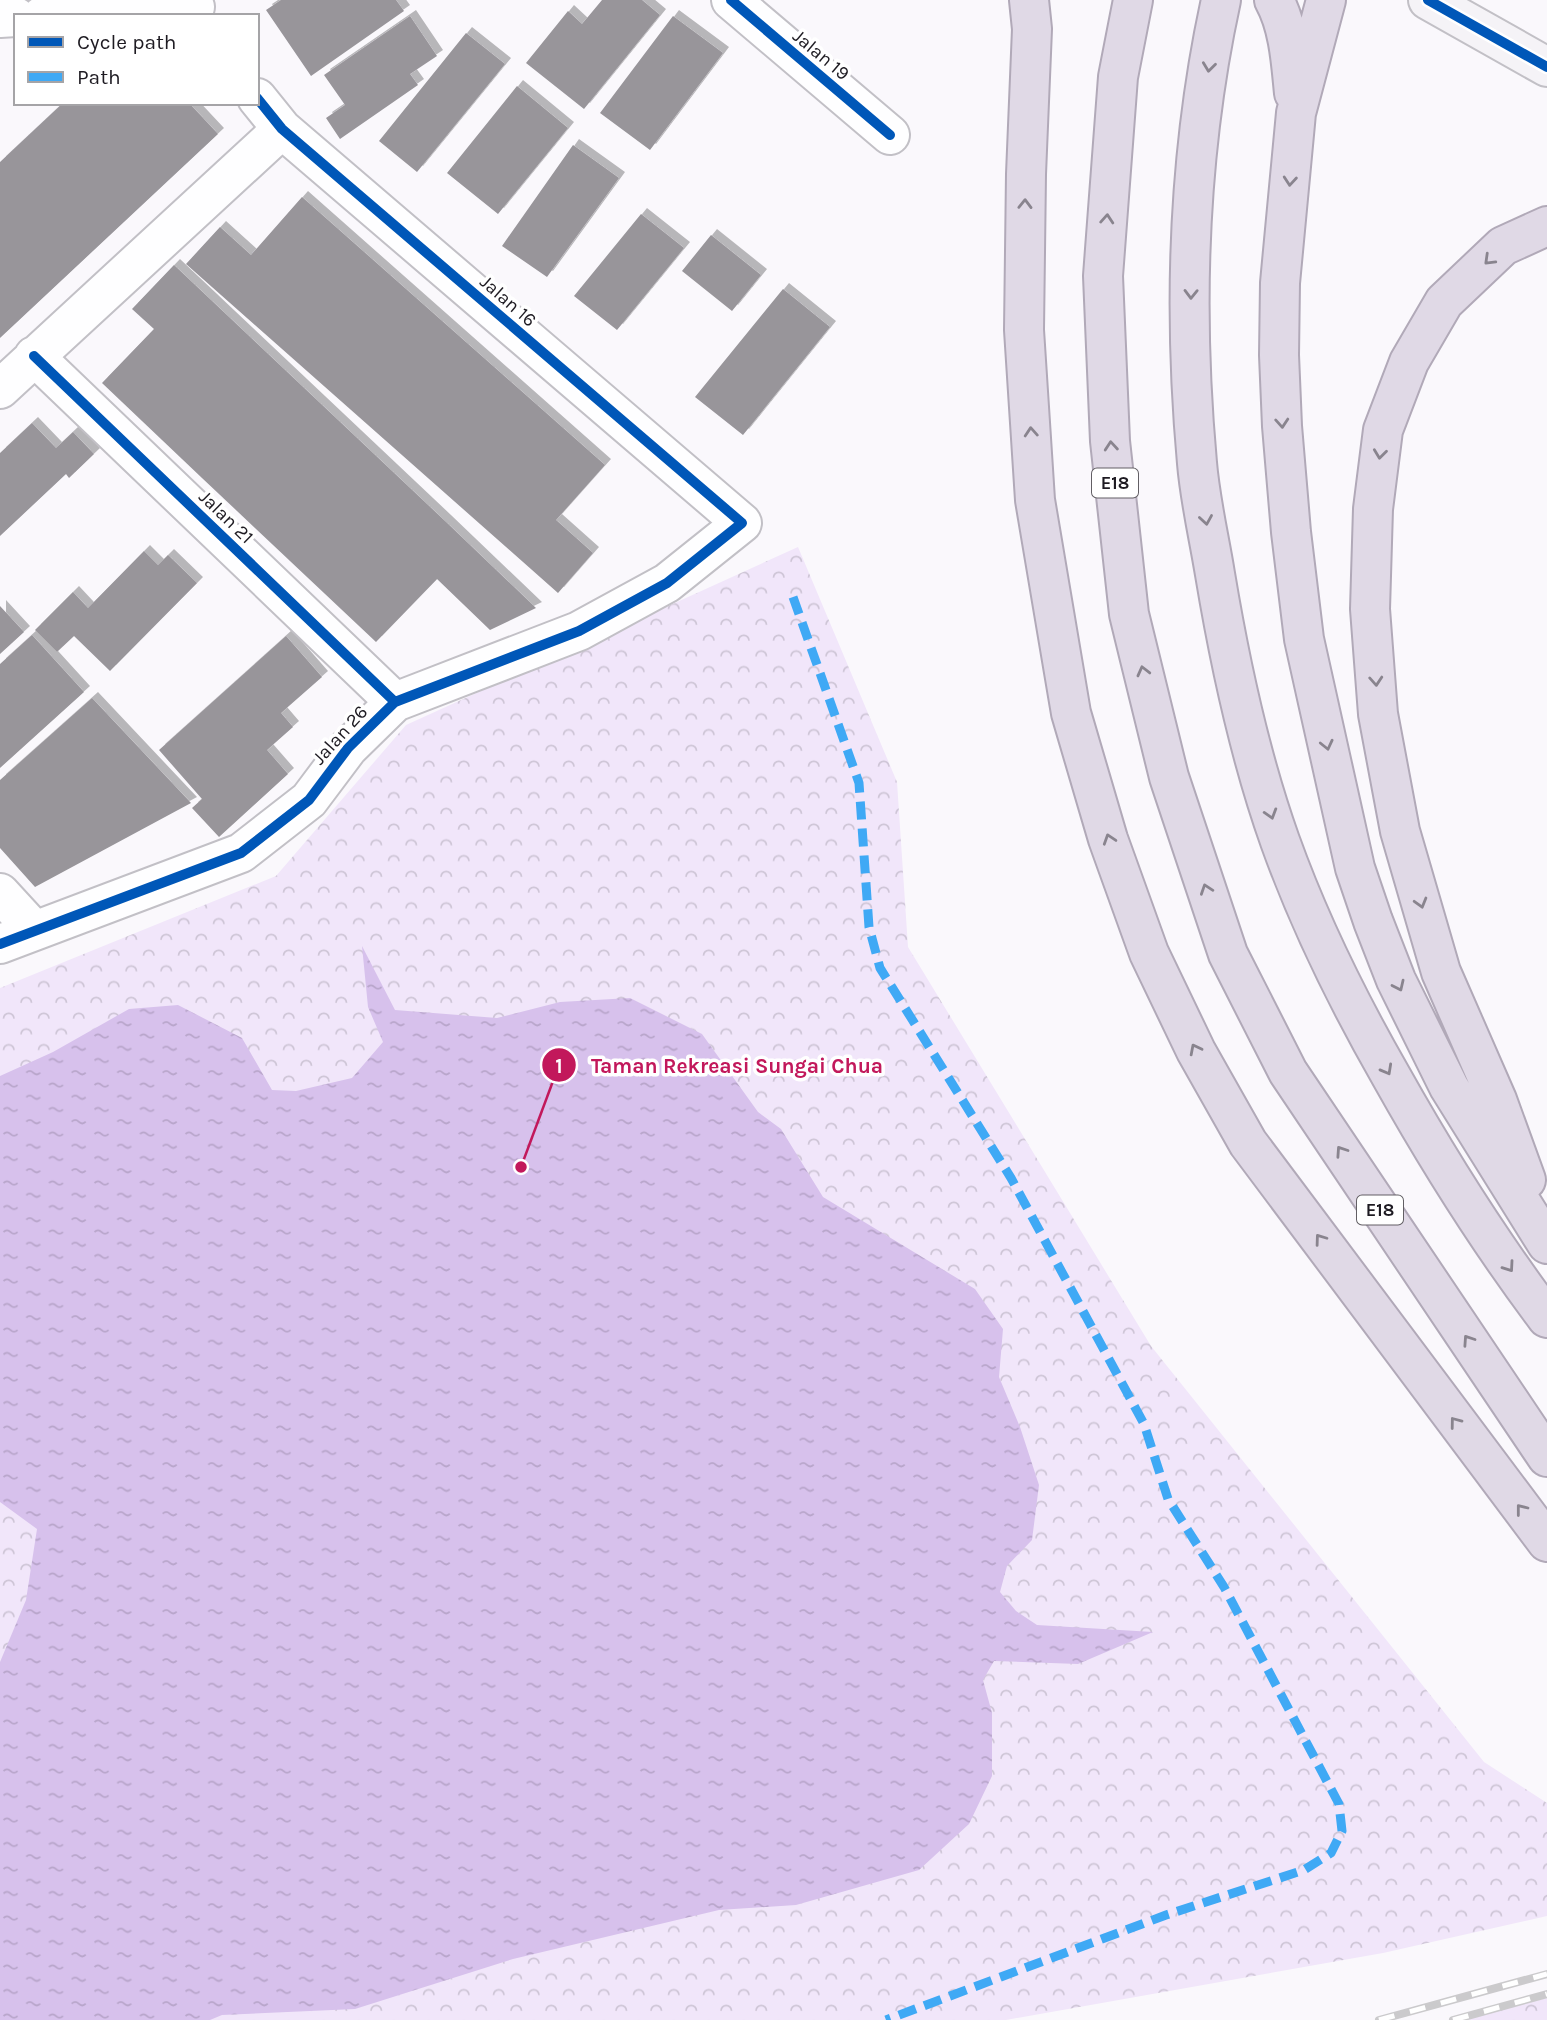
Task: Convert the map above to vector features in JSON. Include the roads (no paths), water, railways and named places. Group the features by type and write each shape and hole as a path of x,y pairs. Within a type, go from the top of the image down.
{"highway":[{"name":"E18","path":"1133,0 1118,77 1103,276 1110,441 1129,614 1169,777 1228,954 1288,1072 1547,1457"},
{"path":"1221,0 1212,40 1194,183 1190,322 1197,465 1223,624 1248,738 1280,840 1312,921 1357,1017 1472,1215 1547,1318"},
{"path":"1274,0 1290,54 1296,113"},
{"path":"1326,0 1296,113 1280,283 1279,355 1291,533 1304,639 1355,868 1396,980 1448,1087 1547,1244"},
{"path":"1037,7 1026,174 1024,330 1035,500 1071,713 1108,839 1149,953 1196,1051 1248,1143 1547,1542"},
{"path":"1547,226 1503,246 1444,302 1409,362 1383,430 1373,509 1370,609 1378,713 1400,831 1440,972 1497,1100 1547,1236"}],"street":[{"name":"Jalan 19","path":"732,0 890,135"},
{"path":"1428,0 1547,67"},
{"path":"80,14 195,8"},
{"name":"Jalan 16","path":"259,100 282,129 742,523"},
{"path":"0,389 282,129"},
{"name":"Jalan 21","path":"34,356 395,702"},
{"name":"Jalan 26","path":"17,937 241,853 309,800 348,748 395,702 579,631 667,583 742,523"},
{"path":"0,893 17,937"}],"water":[{"path":"362,946 395,1010 497,1018 560,1002 630,998 702,1034 758,1112 781,1129 823,1197 975,1289 1003,1329 999,1377 1020,1427 1039,1485 1032,1540 1007,1566 1000,1592 1016,1611 1037,1625 1153,1632 1078,1664 994,1661 983,1680 992,1713 992,1776 969,1824 919,1870 796,1905 719,1910 513,1959 355,2009 222,2015 210,2020 0,2020 0,1662 26,1600 37,1529 0,1502 0,1076 53,1052 129,1009 178,1005 242,1038 272,1090 296,1091 352,1078 383,1042 368,1007"}],"railway":[{"path":"1379,2020 1547,1974"},
{"path":"1453,2020 1547,1994"}],"place":[{"name":"Taman Rekreasi Sungai Chua","path":"521,1167"}]}
